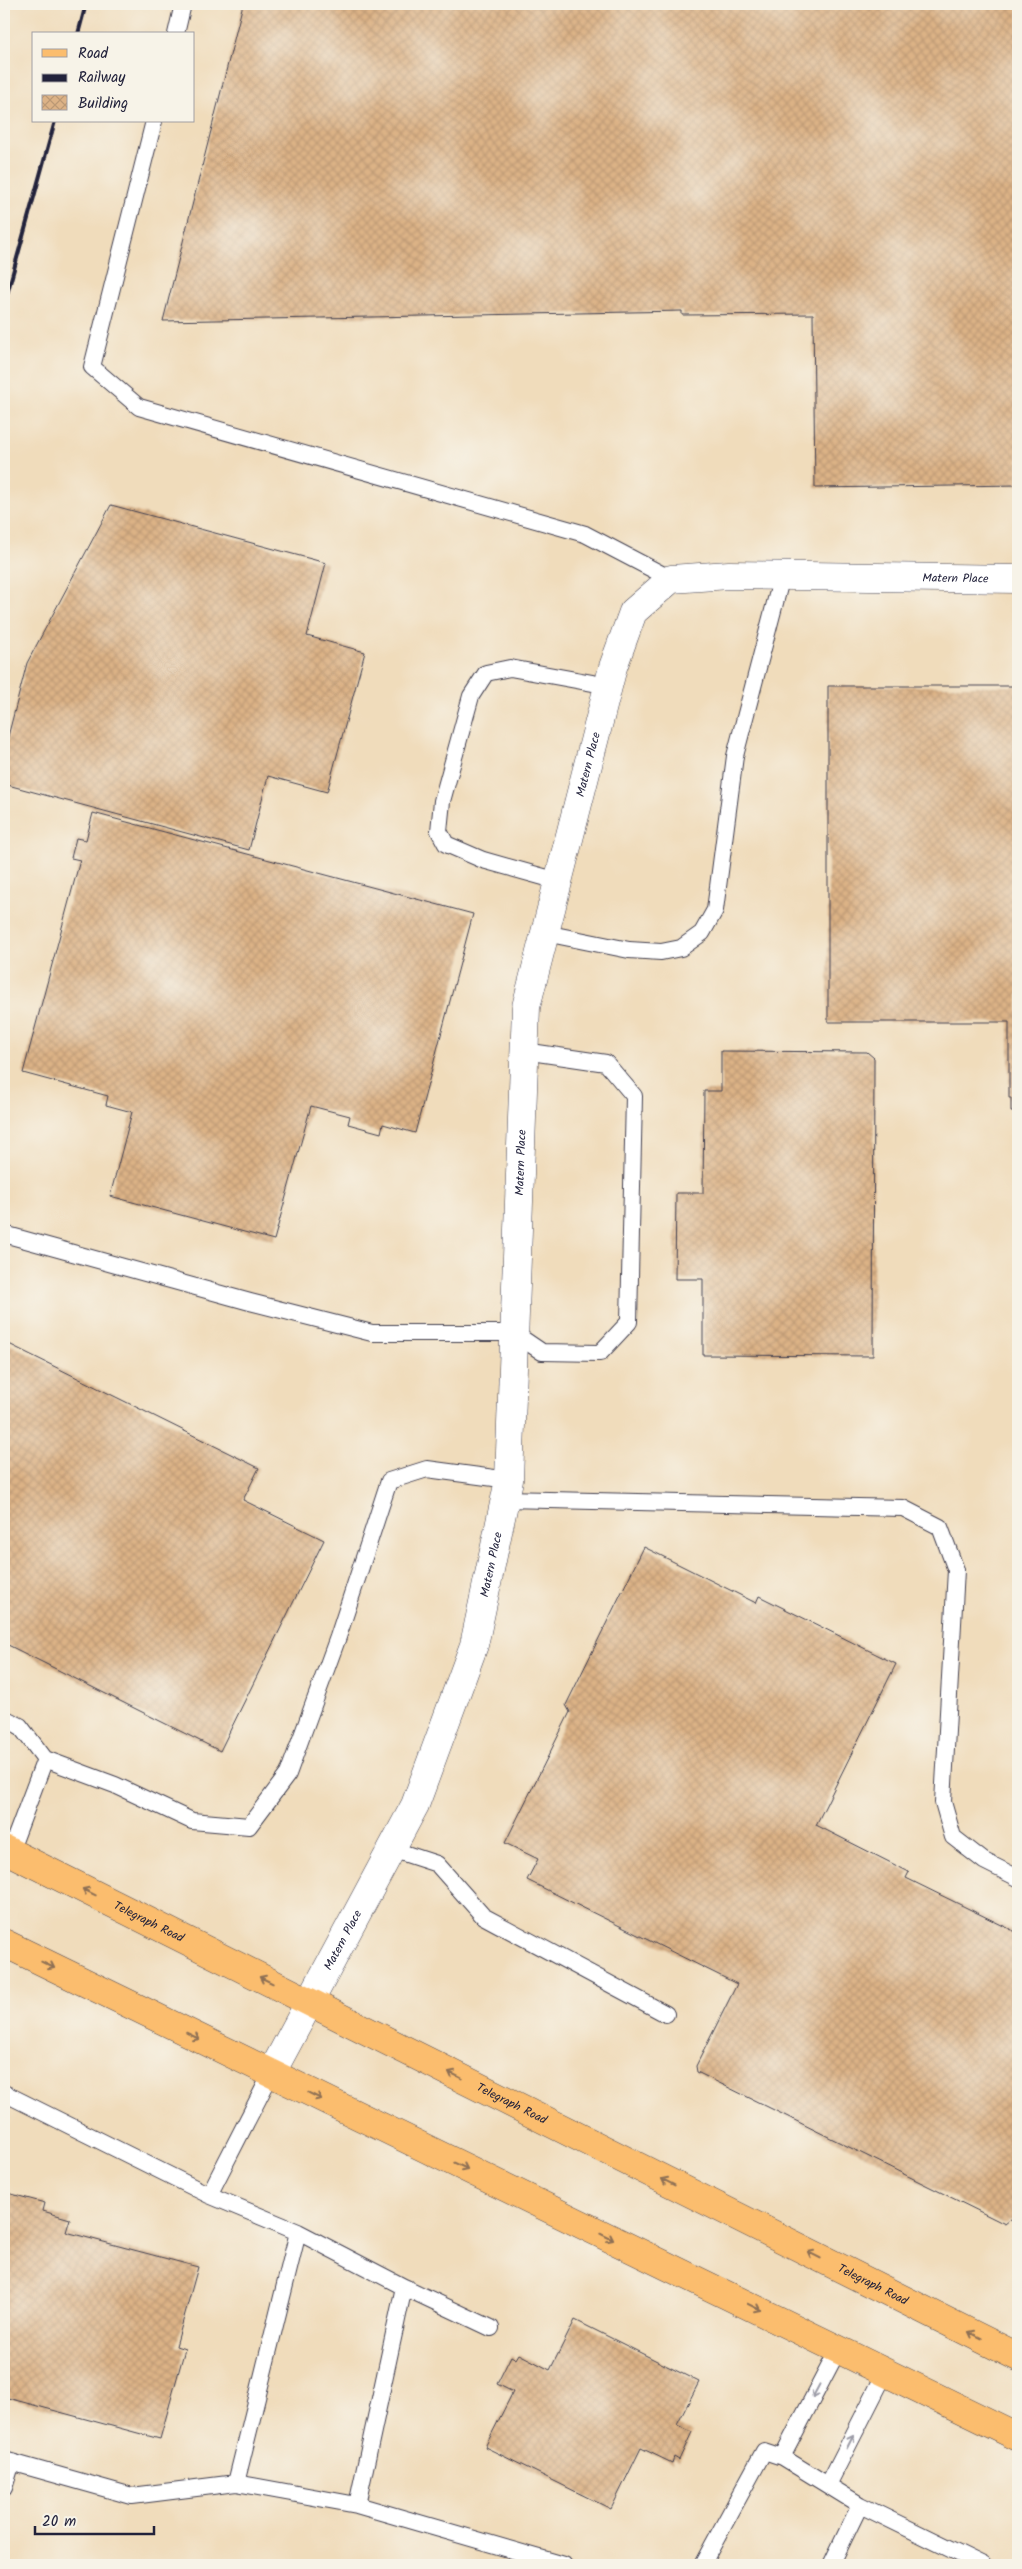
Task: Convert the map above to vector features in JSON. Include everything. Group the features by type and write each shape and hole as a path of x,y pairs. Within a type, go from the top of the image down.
{"main road":[{"name":"Telegraph Road","path":"7,1850 1018,2357"},
{"path":"4,1943 839,2348 885,2373 1018,2438"}],"street":[{"name":"Matern Place","path":"271,2074 415,1805 474,1645 507,1489 526,1007 608,686 633,612 671,579 729,575 1018,579"}],"lane":[{"path":"176,32 183,4"},
{"path":"154,122 92,367 139,407 585,534 671,579"},
{"path":"545,933 629,950 661,952 681,948 702,933 715,910 735,756 782,576"},
{"path":"558,881 483,860 446,844 439,831 442,801 471,696 486,673 510,668 608,686"},
{"path":"4,1234 250,1302 372,1333 514,1333 542,1352 600,1353 629,1322 634,1096 606,1063 524,1051"},
{"path":"4,1718 20,1726 45,1758 115,1785 192,1821 249,1826 288,1774 338,1637 389,1481 427,1469 507,1489 903,1508 940,1527 956,1570 943,1802 953,1838 984,1860 1018,1878"},
{"path":"7,1850 45,1758"},
{"path":"391,1849 437,1864 483,1916 666,2014"},
{"path":"209,2195 271,2074"},
{"path":"4,2093 209,2195 298,2232 404,2287 491,2328"},
{"path":"236,2483 298,2232"},
{"path":"357,2506 404,2287"},
{"path":"782,2457 839,2348"},
{"path":"828,2485 885,2373"},
{"path":"702,2565 764,2452 782,2457 860,2506 983,2565"},
{"path":"4,2488 8,2461 132,2496 236,2483 357,2506 564,2565"},
{"path":"831,2565 860,2506"}],"building":[{"path":"243,4 1018,4 1018,485 815,488 813,314 682,315 682,311 163,321"},
{"path":"111,505 326,563 307,636 365,652 327,792 268,776 249,850 4,784 4,752 27,663"},
{"path":"828,686 1018,686 1018,1112 1011,1112 1011,1098 1009,1098 1009,1022 828,1022"},
{"path":"93,813 473,914 415,1133 383,1124 381,1133 348,1124 350,1116 311,1106 274,1240 110,1196 132,1112 106,1105 108,1096 23,1073 80,860 71,858 76,838 86,840"},
{"path":"721,1051 867,1052 874,1058 873,1356 703,1355 703,1279 675,1279 676,1193 703,1193 704,1091 721,1091"},
{"path":"7,1343 259,1468 243,1500 324,1540 220,1751 4,1643 4,1349"},
{"path":"644,1547 756,1603 759,1596 896,1664 816,1825 909,1872 906,1878 1018,1933 1018,2224 1010,2220 1005,2224 697,2072 696,2066 737,1984 527,1880 538,1859 505,1843 570,1712 566,1705"},
{"path":"4,2192 45,2203 43,2211 70,2219 66,2232 198,2267 176,2346 185,2349 160,2439 4,2397"},
{"path":"575,2320 699,2382 677,2425 692,2432 679,2460 674,2457 672,2463 641,2448 611,2509 485,2447 513,2392 497,2384 511,2356 516,2359 519,2354 550,2370"}],"railway":[{"path":"79,32 86,4"},
{"path":"4,305 55,122"}]}
